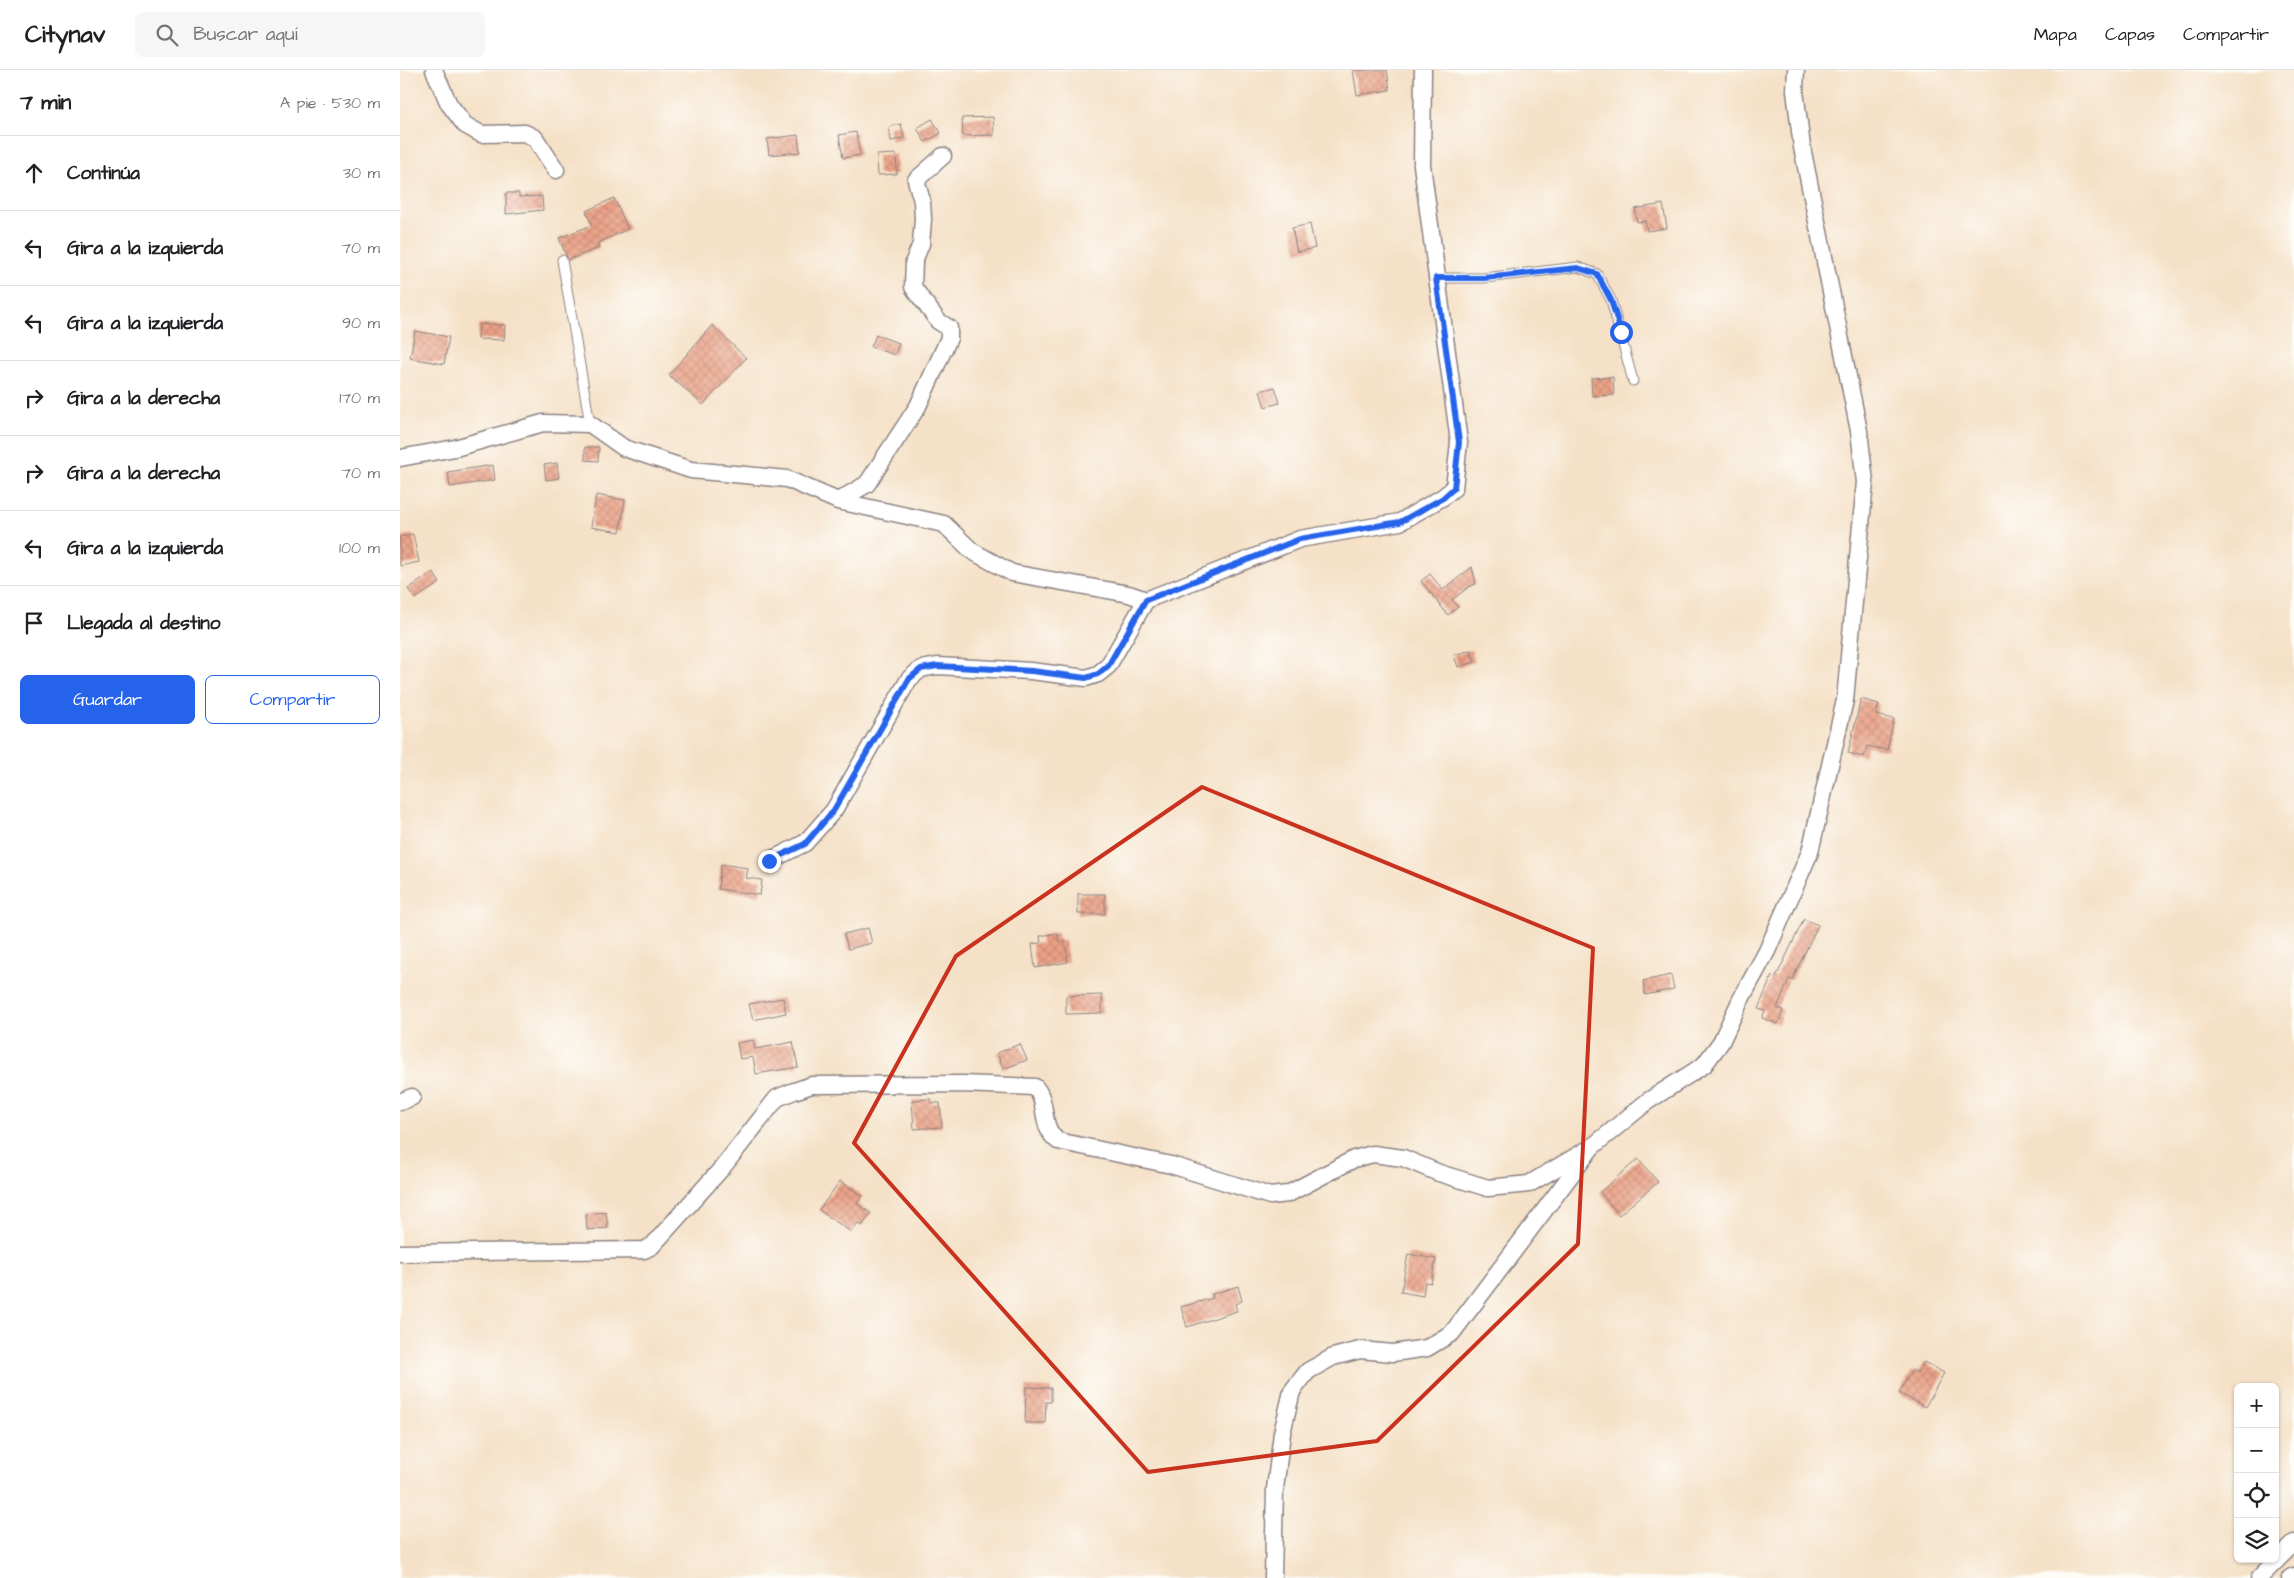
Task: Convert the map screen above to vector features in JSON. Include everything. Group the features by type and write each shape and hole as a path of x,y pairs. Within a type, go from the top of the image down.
{"street":[{"path":"434,70 449,104 465,125 481,134 525,133 535,138 556,170"},
{"path":"769,861 805,844 834,810 909,679 921,669 937,666 1032,671 1086,678 1098,674 1108,666 1146,600 1300,539 1400,522 1443,498 1454,488 1459,442 1422,164 1423,70"},
{"path":"400,1253 644,1250 652,1246 722,1168 777,1098 812,1085 962,1084 1035,1087 1042,1097 1042,1110 1048,1131 1058,1141 1171,1166 1270,1196 1288,1194 1354,1159 1373,1154 1402,1158 1439,1173 1488,1188 1529,1184 1592,1147 1648,1101 1704,1065 1721,1042 1741,999 1767,951 1810,852 1844,700 1865,482 1859,431 1802,147 1795,91 1796,70"},
{"path":"838,501 867,484 918,406 949,338 949,328 938,321 913,287 914,261 921,244 923,219 922,201 916,180 943,156"},
{"path":"400,458 455,448 543,423 590,424 624,448 691,470 787,479 838,501 944,524 972,551 1012,573 1129,594 1146,600"},
{"path":"1273,1578 1275,1489 1282,1433 1292,1391 1308,1371 1333,1356 1360,1350 1393,1353 1427,1348 1452,1333 1592,1147"},
{"path":"2259,1578 2294,1543"},
{"path":"2290,1578 2294,1576"}],"lane":[{"path":"562,260 590,424"},
{"path":"1436,278 1484,278 1578,268 1597,274 1611,300 1633,381"}],"highlighted area":[{"path":"1202,787 1593,948 1578,1244 1377,1441 1148,1472 854,1143 956,956"}],"building":[{"path":"1353,70 1387,70 1390,90 1357,95"},
{"path":"993,117 994,135 963,136 962,118"},
{"path":"932,119 941,133 925,142 917,128"},
{"path":"901,124 904,138 891,141 889,127"},
{"path":"856,132 860,155 843,158 839,135"},
{"path":"798,135 800,152 769,155 767,139"},
{"path":"896,154 897,174 878,175 877,155"},
{"path":"506,193 519,193 519,197 542,196 543,210 506,214"},
{"path":"614,198 628,229 598,243 599,248 568,260 559,238 592,225 586,211"},
{"path":"1663,204 1667,228 1647,231 1645,221 1637,222 1635,209"},
{"path":"1310,224 1315,248 1297,252 1292,228"},
{"path":"479,324 505,325 504,340 478,339"},
{"path":"712,325 746,358 703,405 669,375"},
{"path":"415,331 449,337 444,364 410,358"},
{"path":"876,335 899,343 895,355 871,347"},
{"path":"1613,377 1614,395 1592,396 1591,378"},
{"path":"1275,387 1280,403 1265,407 1260,391"},
{"path":"585,447 599,447 598,461 585,460"},
{"path":"557,463 559,478 546,480 544,465"},
{"path":"493,465 495,480 450,487 448,472"},
{"path":"596,495 625,500 620,532 591,527"},
{"path":"413,534 419,562 400,566 400,537"},
{"path":"1472,567 1476,584 1470,586 1452,600 1458,607 1448,615 1421,581 1430,574 1443,590"},
{"path":"433,572 440,583 415,599 408,589"},
{"path":"1471,650 1475,662 1458,667 1454,655"},
{"path":"1861,699 1879,704 1876,715 1894,719 1887,750 1867,746 1864,757 1848,753"},
{"path":"721,864 748,868 746,878 762,880 760,895 718,889"},
{"path":"1078,894 1105,894 1105,914 1078,914"},
{"path":"1804,919 1818,925 1792,980 1789,979 1777,1008 1783,1010 1778,1024 1762,1018 1765,1011 1758,1009 1772,976 1776,977"},
{"path":"868,928 872,943 848,949 844,934"},
{"path":"1057,933 1059,941 1065,941 1068,962 1035,968 1032,944 1041,943 1040,936"},
{"path":"1671,975 1674,989 1645,995 1643,981"},
{"path":"1102,995 1102,1013 1066,1014 1066,996"},
{"path":"783,998 786,1013 753,1020 749,1004"},
{"path":"753,1040 755,1049 793,1042 798,1067 756,1074 753,1057 740,1059 737,1043"},
{"path":"1020,1044 1027,1060 1003,1069 997,1053"},
{"path":"931,1099 931,1103 940,1103 942,1127 914,1129 912,1100"},
{"path":"1638,1159 1658,1182 1619,1215 1600,1192"},
{"path":"840,1181 863,1196 857,1204 871,1213 862,1226 858,1223 851,1232 819,1210"},
{"path":"606,1212 608,1228 587,1230 586,1214"},
{"path":"1408,1254 1436,1259 1431,1283 1425,1282 1423,1296 1401,1292"},
{"path":"1238,1286 1242,1301 1235,1304 1237,1311 1187,1327 1181,1307 1213,1298 1212,1294"},
{"path":"1924,1362 1944,1373 1925,1407 1899,1393 1912,1370 1917,1373"},
{"path":"1026,1387 1051,1388 1051,1402 1046,1402 1045,1423 1025,1423"}],"route":[{"path":"769,861 805,844 834,810 909,679 921,669 937,666 1032,671 1086,678 1098,674 1108,666 1146,600 1191,580 1300,539 1400,522 1443,498 1454,488 1459,442 1436,278 1484,278 1578,268 1597,274 1611,300 1621,332"}]}
